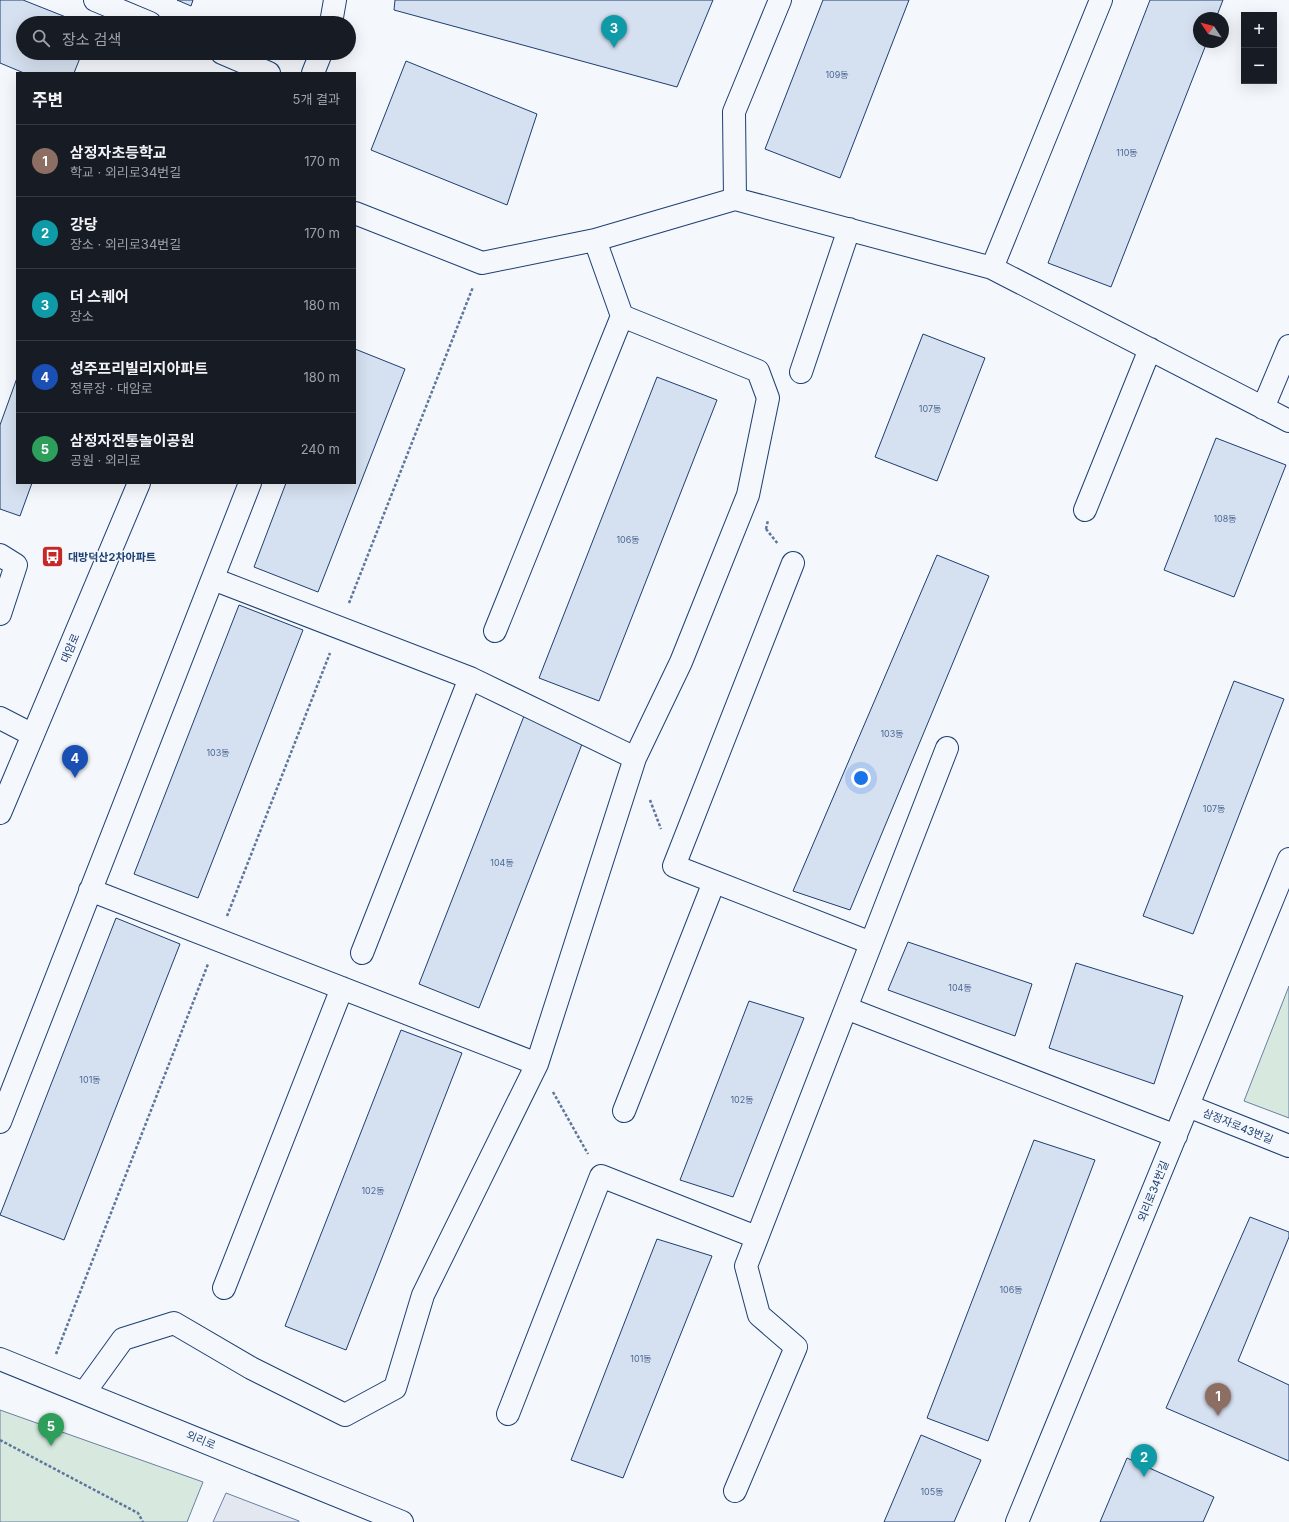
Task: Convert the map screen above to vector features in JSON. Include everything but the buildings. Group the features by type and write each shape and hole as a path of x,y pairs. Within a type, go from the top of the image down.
{"street":[{"path":"95,0 133,16"},
{"path":"333,16 336,0"},
{"path":"735,199 734,112 780,0"},
{"path":"992,268 1101,0"},
{"path":"238,60 267,72"},
{"path":"313,72 318,60"},
{"path":"356,213 482,263 595,240 735,199 992,268 1289,421"},
{"path":"801,372 849,229"},
{"path":"495,631 622,316 595,240"},
{"path":"84,1393 123,1339 174,1322 251,1368 345,1415 395,1388 423,1295 537,1064 635,758 681,662 748,494 768,398 758,371 622,316"},
{"path":"1263,408 1289,346"},
{"path":"1085,510 1150,349"},
{"name":"대암로","path":"0,813 139,484"},
{"path":"0,1122 250,484"},
{"path":"0,555 16,565 0,614"},
{"path":"793,563 674,866 871,943"},
{"path":"213,579 470,678 635,758"},
{"path":"362,953 470,678"},
{"path":"0,718 33,735"},
{"path":"735,1491 796,1347 759,1315 746,1266 947,748"},
{"name":"외리로34번길","path":"1017,1522 1289,859"},
{"path":"624,1111 714,882"},
{"path":"90,890 537,1064"},
{"path":"224,1288 342,988"},
{"path":"846,1008 1176,1136"},
{"name":"삼정자로43번길","path":"1188,1106 1289,1146"},
{"path":"508,1414 600,1176 756,1237"},
{"name":"외리로","path":"0,1358 402,1522"}],"path":[{"path":"46,1378 482,263"},
{"path":"748,494 766,529 793,563"},
{"path":"635,758 674,866"},
{"path":"537,1064 600,1176"},
{"path":"0,1440 138,1512 143,1522"}],"shaded area":[{"path":"1289,986 1289,1118 1244,1101"},
{"path":"0,1410 203,1482 187,1522 0,1522"},
{"path":"226,1493 299,1521 299,1522 213,1522"}],"place":[{"name":"더 스퀘어","path":"614,48"},
{"name":"대방덕산2차아파트","path":"52,557"},
{"name":"성주프리빌리지아파트","path":"75,778"},
{"name":"삼정자초등학교","path":"1218,1416"},
{"name":"삼정자전통놀이공원","path":"51,1446"},
{"name":"강당","path":"1144,1477"}]}
